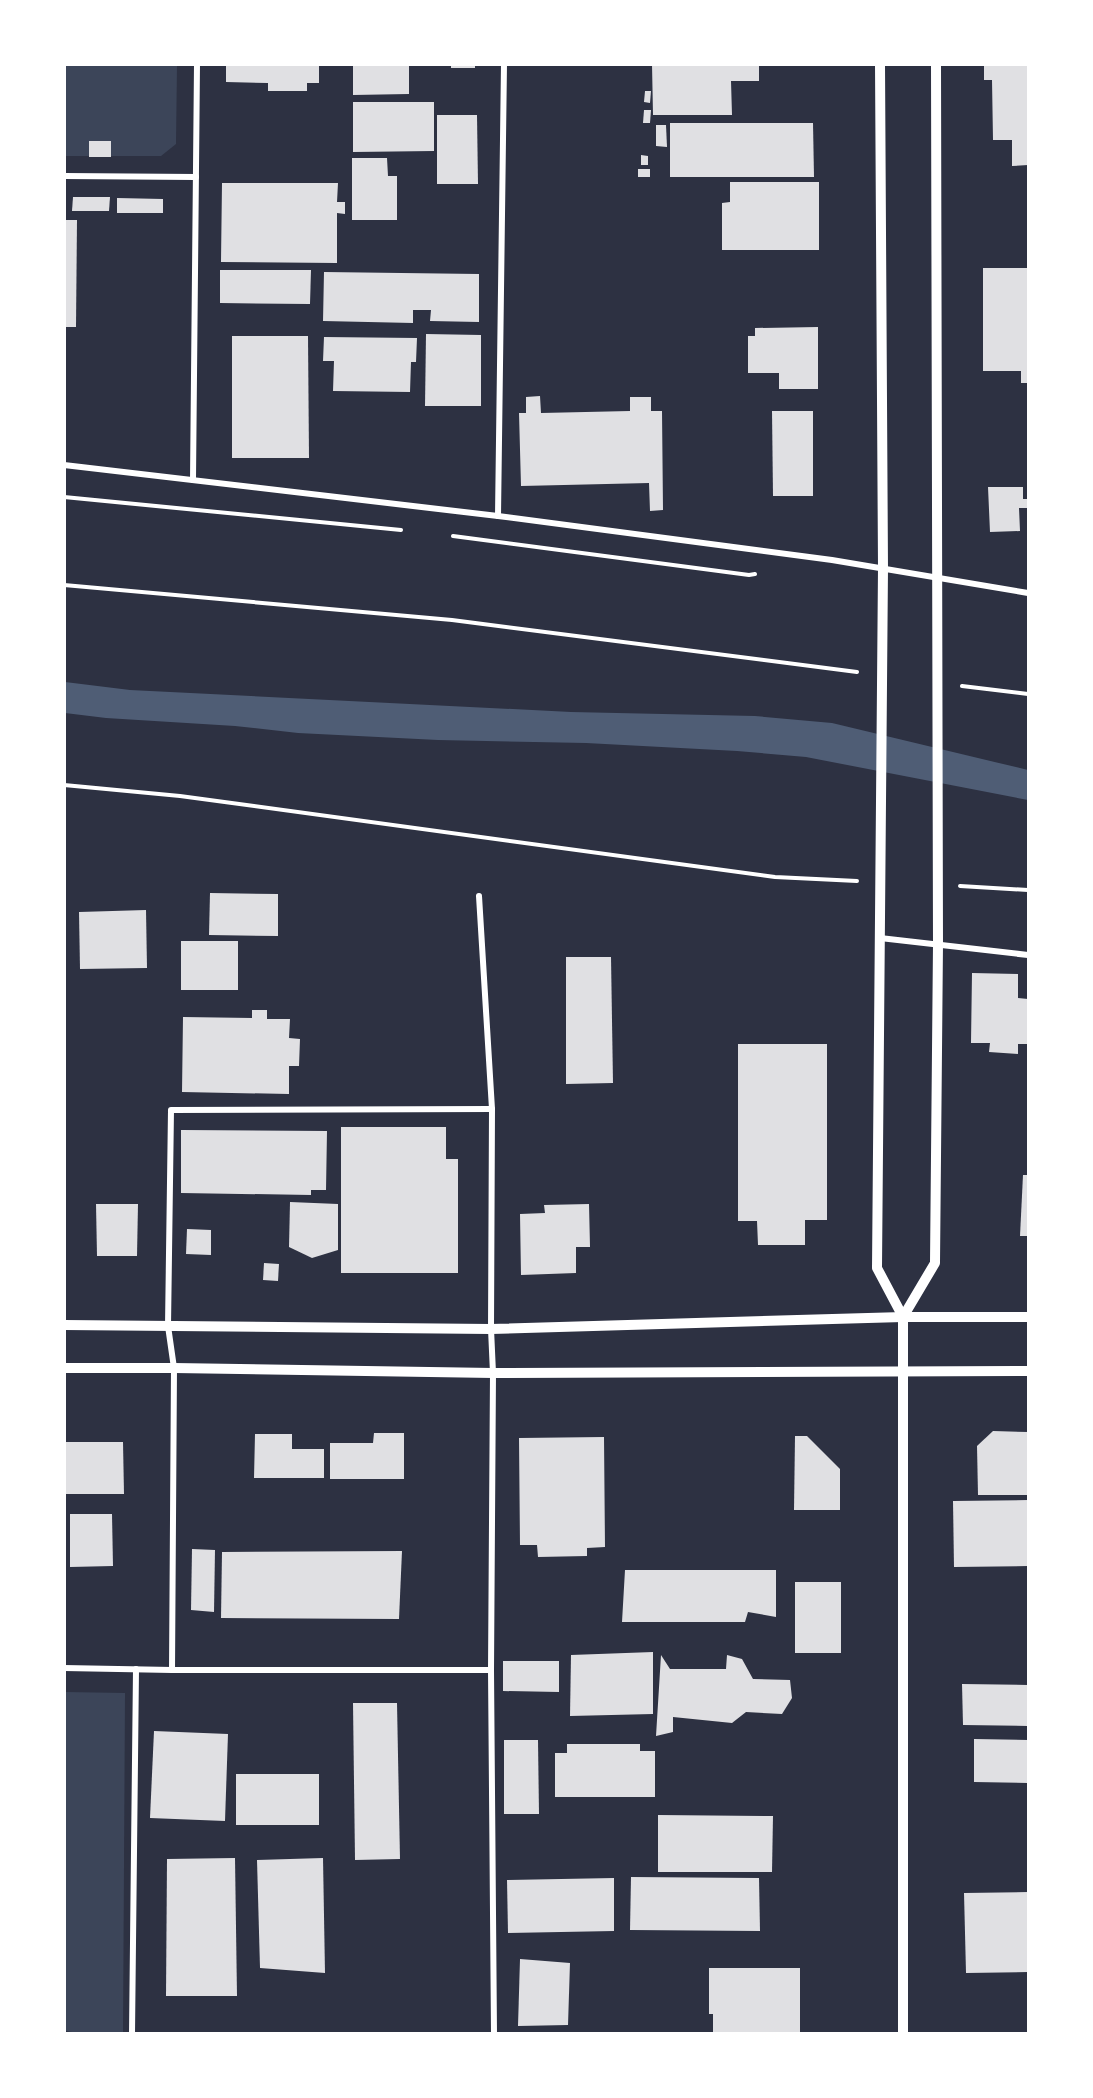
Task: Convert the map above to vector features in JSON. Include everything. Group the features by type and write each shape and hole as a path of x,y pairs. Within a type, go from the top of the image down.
{"street":[{"path":"193,480 197,64"},
{"path":"498,516 504,64"},
{"path":"880,64 883,568 877,1268 903,1317 903,2034"},
{"path":"903,1317 935,1263 938,944 936,64"},
{"path":"64,176 196,177"},
{"path":"64,465 498,516 883,568 1029,593"},
{"path":"478,896 492,1109 491,1670 494,2034"},
{"path":"880,938 1029,955"},
{"path":"172,1670 174,1368 168,1326 171,1110 492,1109"},
{"path":"64,1325 491,1329 903,1317 1029,1317"},
{"path":"64,1368 493,1373 1029,1371"},
{"path":"64,1668 491,1670"},
{"path":"132,2034 136,1669"}],"path":[{"path":"64,497 411,531"},
{"path":"446,535 749,575 761,573"},
{"path":"64,585 453,620 864,673"},
{"path":"958,685 1029,694"},
{"path":"64,785 191,797 775,877 867,881"},
{"path":"959,886 1029,890"}],"shaded area":[{"path":"65,65 177,65 176,144 161,156 65,156"},
{"path":"65,682 130,690 571,712 755,716 832,723 1028,770 1028,800 806,757 586,743 438,740 298,733 65,713"},
{"path":"65,1692 125,1693 123,2033 65,2031"}],"building":[{"path":"226,64 319,64 319,83 307,83 307,91 268,91 268,83 226,82"},
{"path":"353,64 409,64 409,94 353,95"},
{"path":"451,64 475,64 475,68 451,68"},
{"path":"652,64 759,64 759,81 731,81 732,115 653,115"},
{"path":"984,64 1028,64 1028,165 1012,166 1012,140 993,140 992,80 984,80"},
{"path":"645,91 651,91 650,103 644,102"},
{"path":"353,102 434,102 434,151 353,152"},
{"path":"644,110 651,110 650,123 643,123"},
{"path":"437,115 477,115 478,184 437,184"},
{"path":"670,123 813,123 814,177 670,177"},
{"path":"656,125 666,125 667,147 656,146"},
{"path":"89,141 111,141 111,157 89,157"},
{"path":"641,155 648,156 648,165 641,165"},
{"path":"352,158 387,158 388,176 397,176 397,220 352,220"},
{"path":"638,169 650,169 650,177 638,177"},
{"path":"730,182 819,182 819,250 722,250 722,203 730,202"},
{"path":"222,183 338,183 337,202 345,202 345,214 337,213 337,263 221,262"},
{"path":"73,197 110,197 109,211 72,211"},
{"path":"117,198 163,199 163,213 117,213"},
{"path":"64,220 77,220 76,327 64,327"},
{"path":"983,268 1028,268 1028,383 1021,383 1021,371 983,371"},
{"path":"220,270 311,270 310,304 220,303"},
{"path":"324,272 479,274 479,322 430,321 431,310 413,310 413,323 323,321"},
{"path":"818,327 818,389 779,389 779,373 748,373 748,336 755,336 755,328"},
{"path":"426,334 481,335 481,406 425,406"},
{"path":"232,336 308,336 309,458 232,458"},
{"path":"324,337 417,338 416,362 411,362 410,392 333,391 334,361 323,361"},
{"path":"540,396 541,413 630,411 630,397 651,397 651,411 662,411 663,510 650,511 649,483 521,486 519,413 526,413 526,397"},
{"path":"772,411 813,411 813,496 773,496"},
{"path":"988,487 1023,487 1023,499 1028,499 1028,508 1019,508 1020,531 990,532"},
{"path":"210,893 278,894 278,936 209,935"},
{"path":"146,910 147,968 80,969 79,912"},
{"path":"181,941 238,941 238,990 181,990"},
{"path":"566,957 611,957 613,1083 566,1084"},
{"path":"972,973 1018,974 1018,998 1028,999 1028,1044 1018,1044 1018,1054 989,1052 990,1043 971,1043"},
{"path":"252,1010 267,1010 267,1019 290,1019 289,1038 300,1039 299,1066 289,1066 289,1094 182,1092 183,1017 252,1018"},
{"path":"738,1044 827,1044 827,1220 805,1220 805,1245 758,1245 757,1221 738,1221"},
{"path":"341,1127 446,1127 446,1159 458,1159 458,1273 341,1273"},
{"path":"181,1130 327,1131 326,1190 311,1190 311,1195 181,1193"},
{"path":"1023,1175 1028,1175 1028,1236 1020,1236"},
{"path":"290,1202 338,1204 338,1250 312,1258 289,1247"},
{"path":"96,1204 138,1204 137,1256 97,1256"},
{"path":"589,1204 590,1247 576,1247 576,1273 521,1275 520,1214 545,1213 544,1205"},
{"path":"187,1229 211,1230 211,1255 186,1254"},
{"path":"264,1263 279,1264 278,1281 263,1280"},
{"path":"993,1431 1028,1432 1028,1495 978,1495 977,1446"},
{"path":"374,1433 404,1433 404,1479 330,1479 330,1443 373,1443"},
{"path":"255,1434 292,1434 292,1449 324,1449 324,1478 254,1478"},
{"path":"795,1436 807,1436 840,1469 840,1510 794,1510"},
{"path":"604,1437 605,1547 587,1548 587,1556 538,1557 537,1545 520,1545 519,1438"},
{"path":"64,1442 123,1442 124,1494 64,1494"},
{"path":"1028,1500 1028,1566 954,1567 953,1501"},
{"path":"70,1514 112,1514 113,1566 70,1567"},
{"path":"192,1549 215,1550 214,1612 191,1610"},
{"path":"402,1551 399,1619 221,1618 222,1552"},
{"path":"625,1570 776,1570 776,1617 748,1612 745,1622 622,1622"},
{"path":"795,1582 841,1582 841,1653 795,1653"},
{"path":"653,1652 653,1714 570,1716 571,1655"},
{"path":"661,1655 670,1669 726,1669 727,1655 742,1659 753,1679 790,1680 792,1698 782,1714 746,1712 732,1723 673,1717 673,1732 656,1736"},
{"path":"503,1661 559,1661 559,1692 503,1691"},
{"path":"962,1684 1028,1685 1028,1726 963,1725"},
{"path":"353,1703 397,1703 400,1859 355,1860"},
{"path":"154,1731 228,1734 225,1821 150,1818"},
{"path":"974,1739 1028,1740 1028,1783 974,1782"},
{"path":"504,1740 538,1740 539,1814 504,1814"},
{"path":"567,1744 640,1744 640,1751 655,1751 655,1797 555,1797 555,1753 567,1753"},
{"path":"236,1774 319,1774 319,1825 236,1825"},
{"path":"658,1815 773,1816 772,1872 658,1872"},
{"path":"235,1858 237,1996 166,1996 167,1859"},
{"path":"323,1858 325,1973 260,1968 257,1860"},
{"path":"631,1877 759,1878 760,1931 630,1930"},
{"path":"614,1878 614,1931 508,1933 507,1880"},
{"path":"1028,1892 1028,1972 966,1973 964,1893"},
{"path":"520,1959 570,1963 568,2025 518,2026"},
{"path":"709,1968 800,1968 800,2032 713,2034 713,2014 709,2014"}]}
